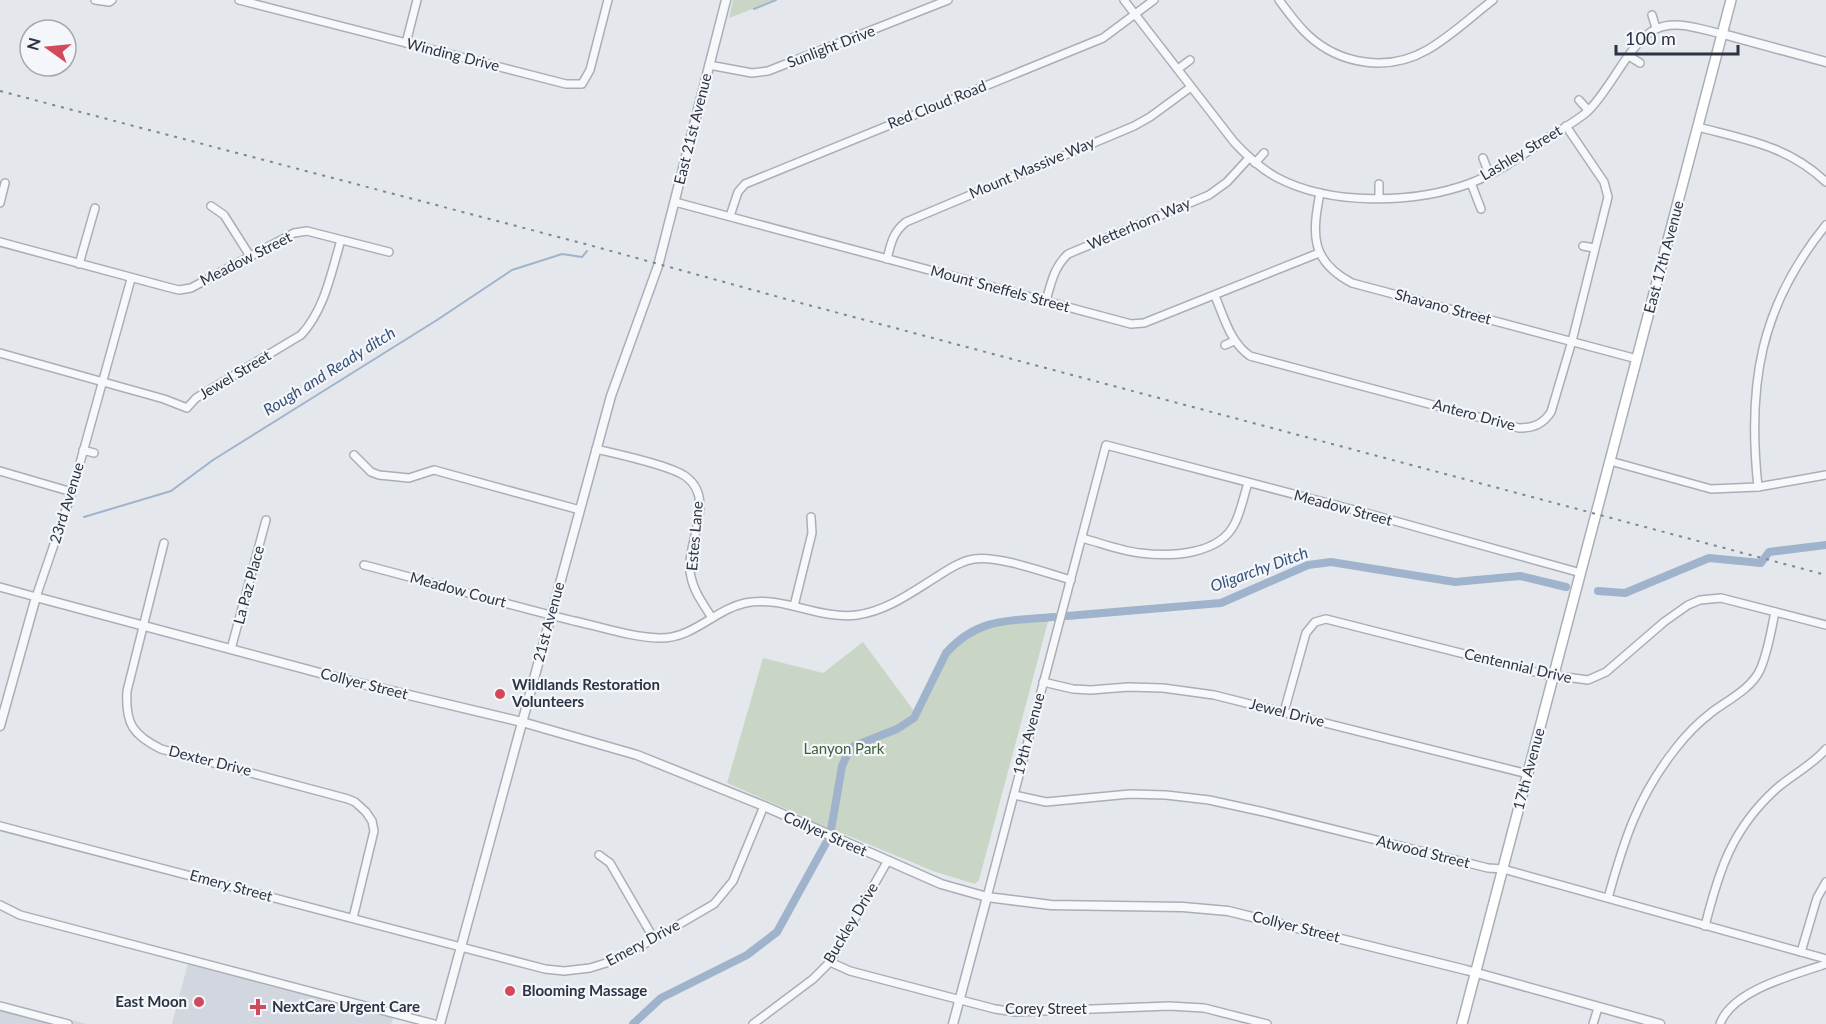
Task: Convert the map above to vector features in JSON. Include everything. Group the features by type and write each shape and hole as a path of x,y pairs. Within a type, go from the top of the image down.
{"main road":[{"name":"East 17th Avenue","path":"1596,514 1731,0"},
{"name":"17th Avenue","path":"1462,1024 1596,514"}],"street":[{"path":"95,0 112,0"},
{"name":"Winding Drive","path":"239,0 566,84 582,84 590,70 608,0"},
{"path":"406,43 417,0"},
{"name":"East 21st Avenue","path":"660,258 726,0"},
{"name":"Sunlight Drive","path":"710,65 752,73 768,71 948,0"},
{"name":"Lashley Street","path":"1124,0 1252,161 1276,177 1301,188 1358,198 1408,197 1471,183 1508,165 1588,110 1607,89 1641,41 1656,28"},
{"name":"Red Cloud Road","path":"730,216 738,192 746,184 1103,38 1154,0"},
{"path":"1279,0 1307,34 1323,48 1353,60 1369,63 1409,58 1428,50 1493,0"},
{"path":"1652,15 1656,28 1680,25 1723,34 1826,62"},
{"path":"1629,56 1640,63"},
{"path":"1178,69 1190,60"},
{"name":"Mount Massive Way","path":"887,259 892,238 897,229 906,222 1134,126 1191,87"},
{"path":"1579,100 1588,110"},
{"name":"Antero Drive","path":"1234,341 1250,356 1519,428 1536,426 1551,412 1572,341 1608,197 1607,180 1566,126"},
{"path":"1698,127 1779,149 1810,167 1826,182"},
{"path":"1252,161 1264,153"},
{"path":"1483,158 1489,174"},
{"name":"Wetterhorn Way","path":"1046,301 1054,273 1068,254 1209,195 1252,161"},
{"path":"0,203 5,183"},
{"path":"1471,183 1481,209"},
{"path":"1378,184 1378,198"},
{"path":"1319,253 1315,236 1315,219 1320,193"},
{"name":"Mount Sneffels Street","path":"675,202 1131,324 1144,323 1319,253"},
{"path":"211,206 224,215 250,256"},
{"path":"79,264 95,208"},
{"path":"1758,487 1753,414 1760,359 1770,323 1784,289 1796,266 1826,225"},
{"name":"Meadow Street","path":"0,242 131,279 179,290 192,288 294,233 307,231 389,252"},
{"name":"Jewel Street","path":"0,353 102,381 187,408 196,398 301,335 312,323 320,310 341,240"},
{"path":"1584,246 1594,248"},
{"name":"Shavano Street","path":"1319,253 1327,266 1338,276 1352,283 1637,359"},
{"name":"21st Avenue","path":"440,1024 611,396 660,258"},
{"name":"23rd Avenue","path":"0,726 2,712 36,597 72,492 131,279"},
{"path":"1215,296 1234,341 1225,345"},
{"name":"Meadow Street","path":"1106,445 1581,573"},
{"name":"19th Avenue","path":"953,1024 1106,445"},
{"name":"Estes Lane","path":"596,449 676,471 694,483 699,494 700,506 690,560 690,576 695,590 712,618"},
{"path":"83,450 94,453"},
{"path":"354,455 371,472 379,475 409,478 434,470 579,510"},
{"path":"1610,461 1711,489 1758,487 1826,475"},
{"path":"0,471 72,492"},
{"path":"1082,538 1138,553 1182,553 1204,549 1227,535 1235,523 1248,483"},
{"path":"794,606 812,533 811,517"},
{"name":"La Paz Place","path":"231,649 266,520"},
{"name":"Dexter Drive","path":"164,543 127,699 128,714 133,729 147,742 161,749 355,802 372,821 374,831 353,918"},
{"name":"Meadow Court","path":"364,566 551,615 638,636 660,638 678,636 694,630 731,607 754,601 773,601 833,615 857,615 876,611 892,605 961,562 975,558 990,558 1071,580"},
{"name":"Collyer Street","path":"0,587 346,680 522,722 638,755 941,884 987,897 1051,905 1228,910 1475,973 1660,1024"},
{"name":"Centennial Drive","path":"1284,712 1306,633 1315,622 1326,619 1553,676 1588,680 1602,676 1664,622 1688,605 1700,600 1721,598 1826,625"},
{"path":"1608,898 1623,845 1637,808 1655,776 1676,748 1696,727 1752,681 1762,662 1775,612"},
{"name":"Jewel Drive","path":"1043,682 1073,689 1163,688 1214,695 1528,774"},
{"path":"1705,926 1727,852 1740,829 1756,808 1778,788 1810,765 1826,749"},
{"name":"Atwood Street","path":"1014,795 1046,801 1130,794 1199,799 1264,812 1488,868 1503,869 1826,959"},
{"name":"Emery Drive","path":"461,946 545,969 564,971 590,968 606,963 654,939 714,904 733,881 764,807"},
{"name":"Emery Street","path":"0,826 461,946"},
{"path":"599,855 609,863 654,939"},
{"name":"Buckley Drive","path":"753,1024 813,979 830,962 887,862"},
{"path":"1801,952 1817,898 1826,882"},
{"path":"0,905 20,915 434,1024"},
{"name":"Corey Street","path":"830,962 850,971 1014,1012 1169,1006 1204,1008 1267,1024"},
{"path":"1720,1024 1727,1010 1738,999 1826,964"},
{"path":"0,1006 68,1024"},
{"path":"1593,1024 1598,1008"}],"shaded area":[{"path":"188,963 394,1016 391,1024 172,1024"},
{"path":"0,1001 20,1006 87,1024 0,1024"}],"green space":[{"path":"733,0 776,0 729,18"},
{"name":"Lanyon Park","path":"1049,618 979,880 975,884 933,871 844,834 827,830 802,816 727,783 763,658 823,673 863,642 917,715 943,660 951,648 974,629 996,621"}],"waterway":[{"name":"Rough and Ready ditch","path":"754,9 776,0"},
{"name":"Rough and Ready ditch","path":"84,517 171,491 213,460 437,320 512,270 562,254 582,257 587,251"},
{"name":"Oligarchy Ditch","path":"1598,591 1625,593 1709,558 1761,563 1769,552 1826,545"},
{"name":"Oligarchy Ditch","path":"1067,616 1221,603 1308,565 1331,562 1455,582 1520,576 1566,587"},
{"name":"Oligarchy Ditch","path":"831,830 842,766 847,755 854,746 897,729 914,718 946,653 958,641 970,633 996,623 1054,617"},
{"name":"Oligarchy Ditch","path":"633,1024 661,998 747,955 777,932 826,843"}],"railway":[{"path":"0,91 589,245 1826,575"}],"place":[{"name":"Wildlands Restoration Volunteers","path":"500,694"},
{"name":"Blooming Massage","path":"510,991"},
{"name":"East Moon","path":"199,1002"},
{"name":"NextCare Urgent Care","path":"258,1007"}]}
